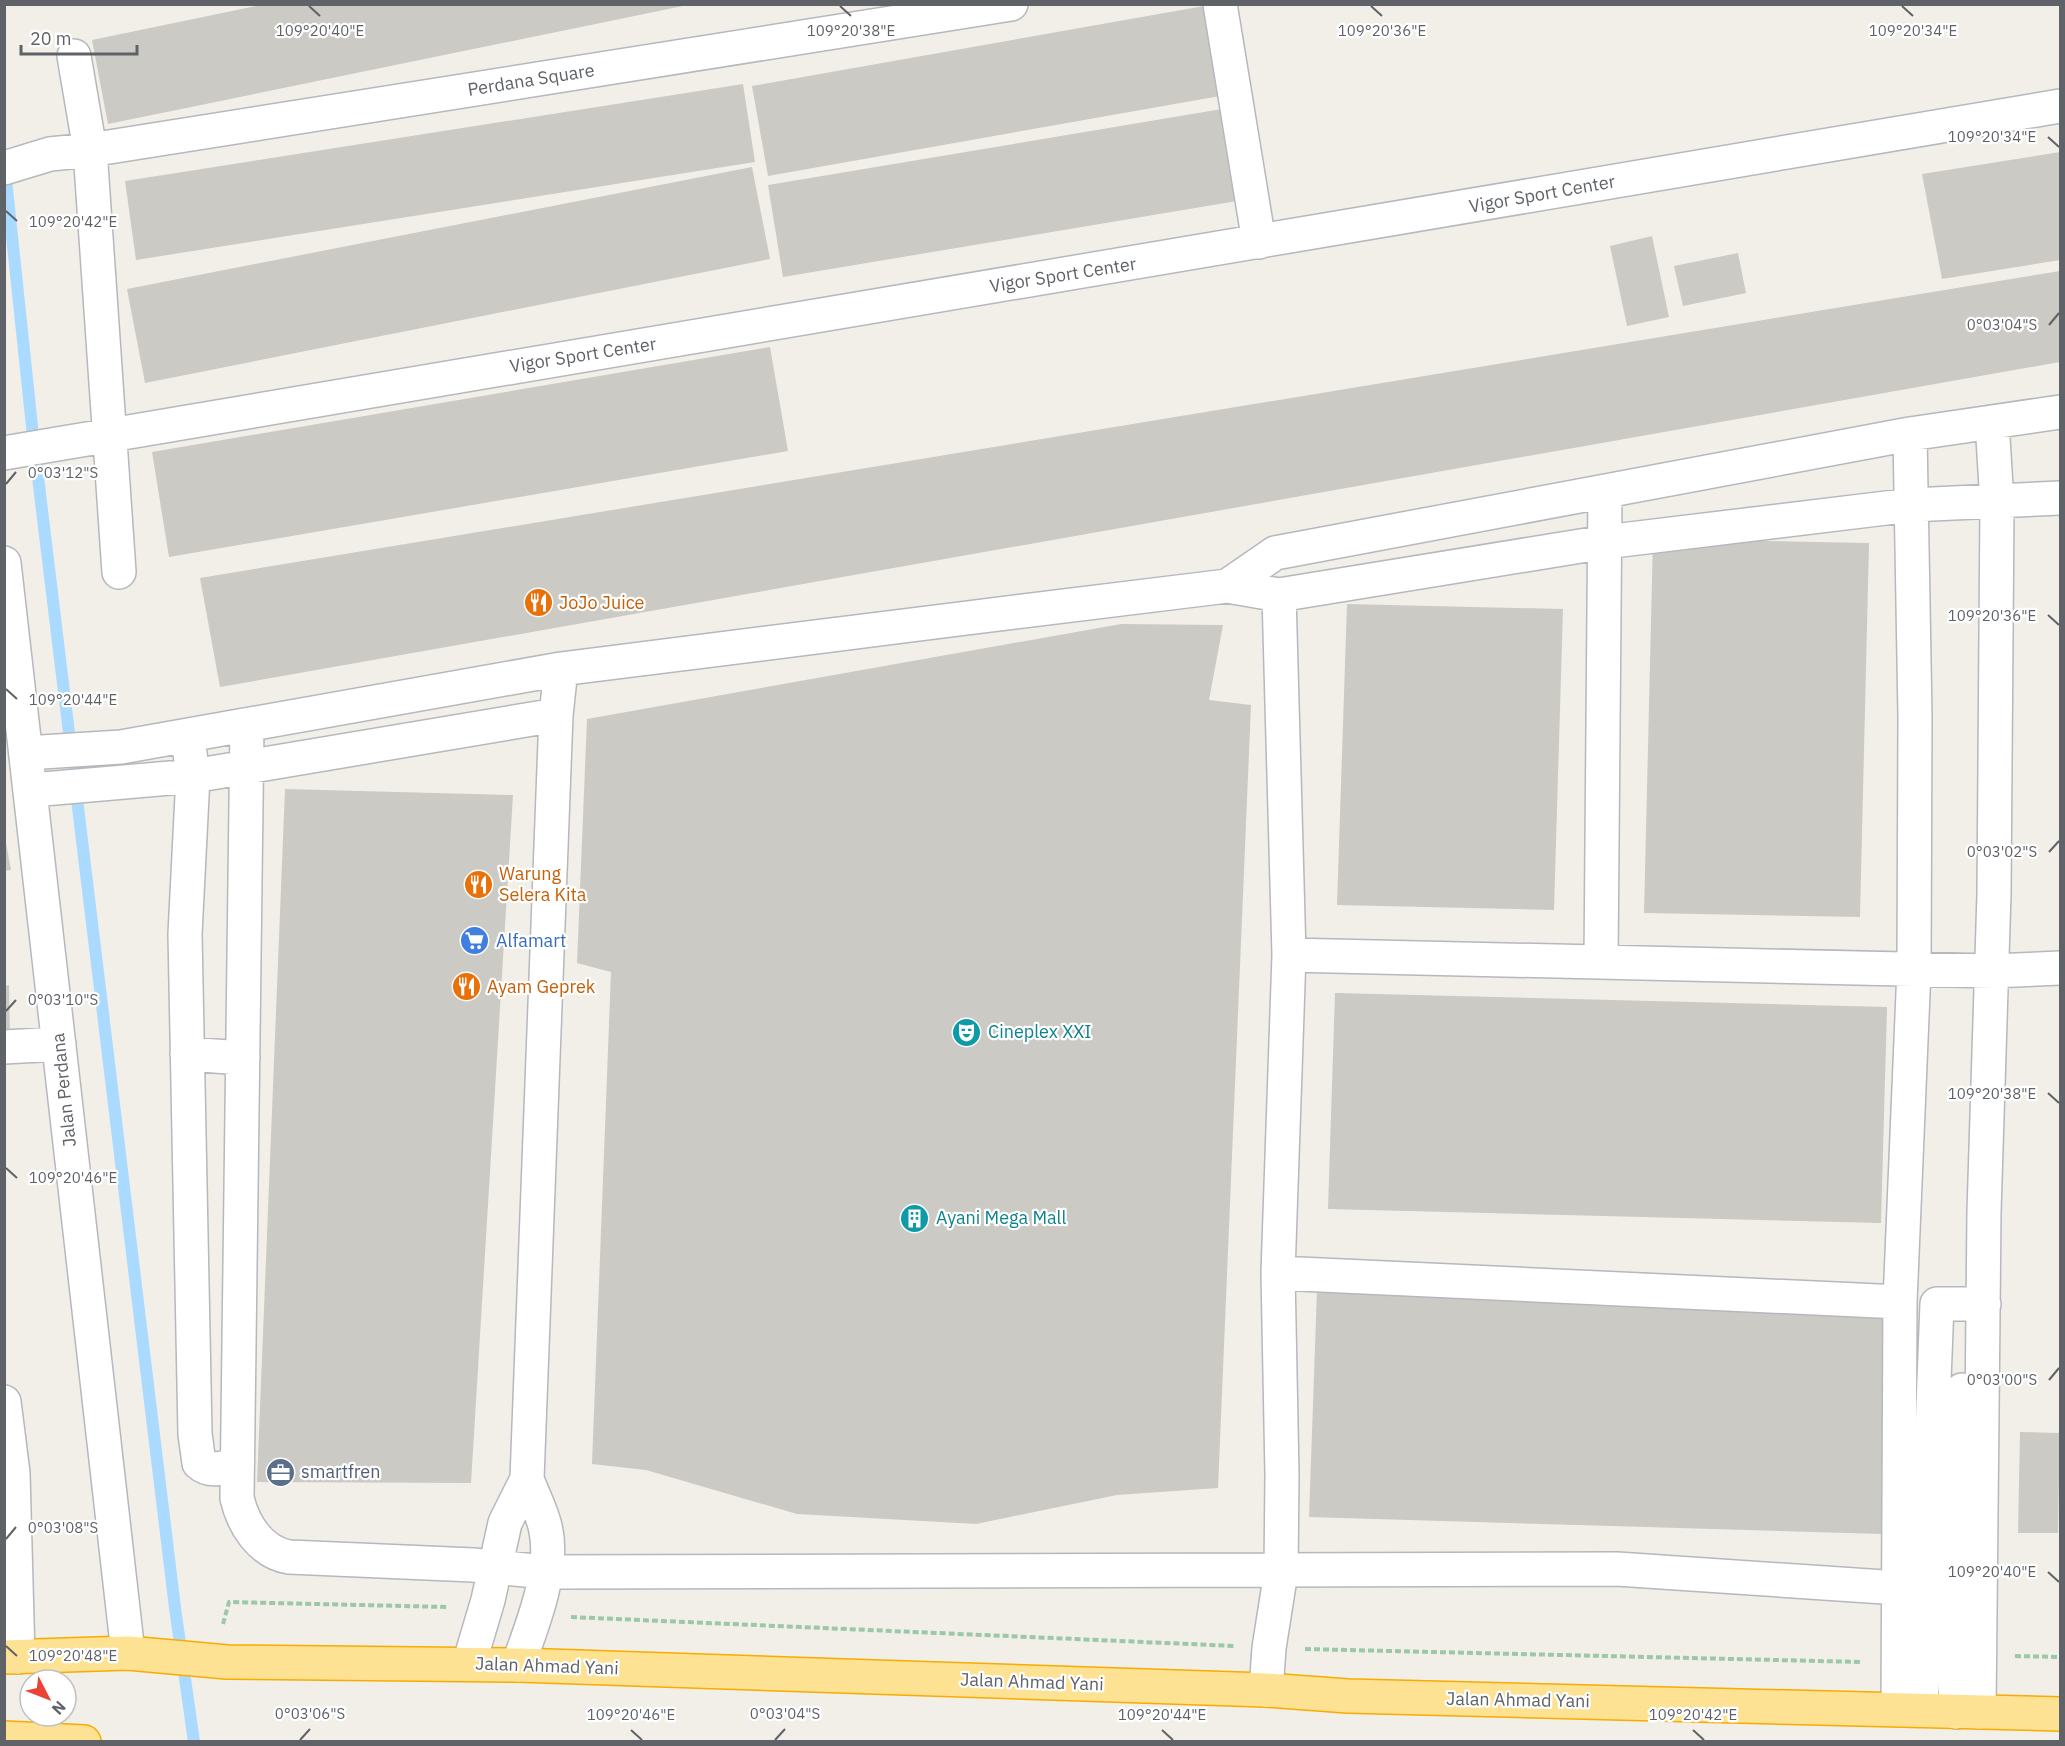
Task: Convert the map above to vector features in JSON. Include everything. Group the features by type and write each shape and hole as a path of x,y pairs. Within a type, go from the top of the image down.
{"highway":[{"name":"Jalan Ahmad Yani","path":"11,1657 136,1654 227,1662 518,1665 1266,1690 1348,1696 2061,1714"},
{"path":"4,1737 84,1742"}],"street":[{"name":"Perdana Square","path":"4,168 50,154 90,150 1011,4"},
{"path":"1220,4 1259,242"},
{"path":"74,56 90,150 119,573"},
{"name":"Vigor Sport Center","path":"7,453 65,441 2061,106"},
{"path":"1227,586 1275,553 1605,493 1910,434 2061,412"},
{"path":"1967,1712 1953,1620 1974,1304 1984,1212 1992,971 1996,502 1992,422"},
{"path":"1910,434 1916,717 1914,969 1900,1302 1898,1663 1910,1709"},
{"path":"1601,962 1605,493"},
{"path":"38,751 121,747 561,669 1227,586 1280,595 1605,542 1911,505 2061,498"},
{"name":"Jalan Perdana","path":"4,563 43,789 59,1044 136,1654"},
{"path":"1266,1690 1269,1648 1281,1572 1282,1475 1278,1273 1289,955 1280,595"},
{"path":"518,1665 535,1616 546,1572 548,1544 546,1528 527,1479 556,715 561,669"},
{"path":"43,789 193,776 556,715"},
{"path":"247,726 237,1498 241,1516 249,1530 281,1556 494,1567 546,1572 1281,1572 1335,1568 1617,1569 1899,1588"},
{"path":"188,735 193,776 185,934 195,1434 199,1463 203,1467 220,1469 237,1464"},
{"path":"1289,955 1992,971 2061,968"},
{"path":"4,1047 59,1044"},
{"path":"187,1054 243,1058"},
{"path":"191,1264 240,1262"},
{"path":"1278,1273 1900,1302"},
{"path":"1910,1709 1937,1304 1974,1304"},
{"path":"1967,1712 1980,1655 1974,1304"},
{"path":"4,1402 9,1473 11,1657"},
{"path":"469,1664 488,1600 505,1523 527,1479"}],"path":[{"path":"214,1623 225,1624 229,1602 454,1608"},
{"path":"535,1616 1269,1648 1898,1663"},
{"path":"1980,1655 2061,1657"}],"building":[{"path":"266,4 683,4 683,6 108,124 92,40"},
{"path":"1204,6 1220,96 768,176 752,86"},
{"path":"743,84 755,162 136,260 125,181"},
{"path":"1222,109 1237,201 783,277 768,185"},
{"path":"2060,152 2060,260 1942,279 1922,174"},
{"path":"752,167 770,259 145,383 127,289"},
{"path":"1652,236 1669,317 1627,326 1610,246"},
{"path":"1738,253 1746,293 1683,306 1674,266"},
{"path":"2060,271 2060,362 220,687 200,578"},
{"path":"770,347 788,451 169,557 152,452"},
{"path":"1653,539 1869,543 1860,917 1644,913"},
{"path":"1347,604 1563,609 1554,910 1337,905"},
{"name":"Ayani Mega Mall","path":"1121,624 1223,625 1209,700 1251,705 1218,1488 1117,1495 976,1524 797,1514 646,1470 592,1464 611,972 577,963 587,719"},
{"path":"285,789 513,795 471,1483 257,1482"},
{"path":"4,832 11,870 4,871"},
{"path":"9,985 10,1038 4,1038 4,986"},
{"path":"1335,993 1887,1007 1881,1223 1328,1209"},
{"path":"1317,1290 1900,1302 1882,1534 1309,1517"},
{"path":"2020,1432 2060,1433 2058,1533 2018,1533"}],"waterway":[{"path":"5,170 33,436 175,1608 194,1742"}],"place":[{"name":"JoJo Juice","path":"538,603"},
{"name":"Warung Selera Kita","path":"478,884"},
{"name":"Alfamart","path":"475,941"},
{"name":"Ayam Geprek","path":"466,987"},
{"name":"Cineplex XXI","path":"967,1032"},
{"name":"Ayani Mega Mall","path":"915,1218"},
{"name":"smartfren","path":"280,1472"}]}
